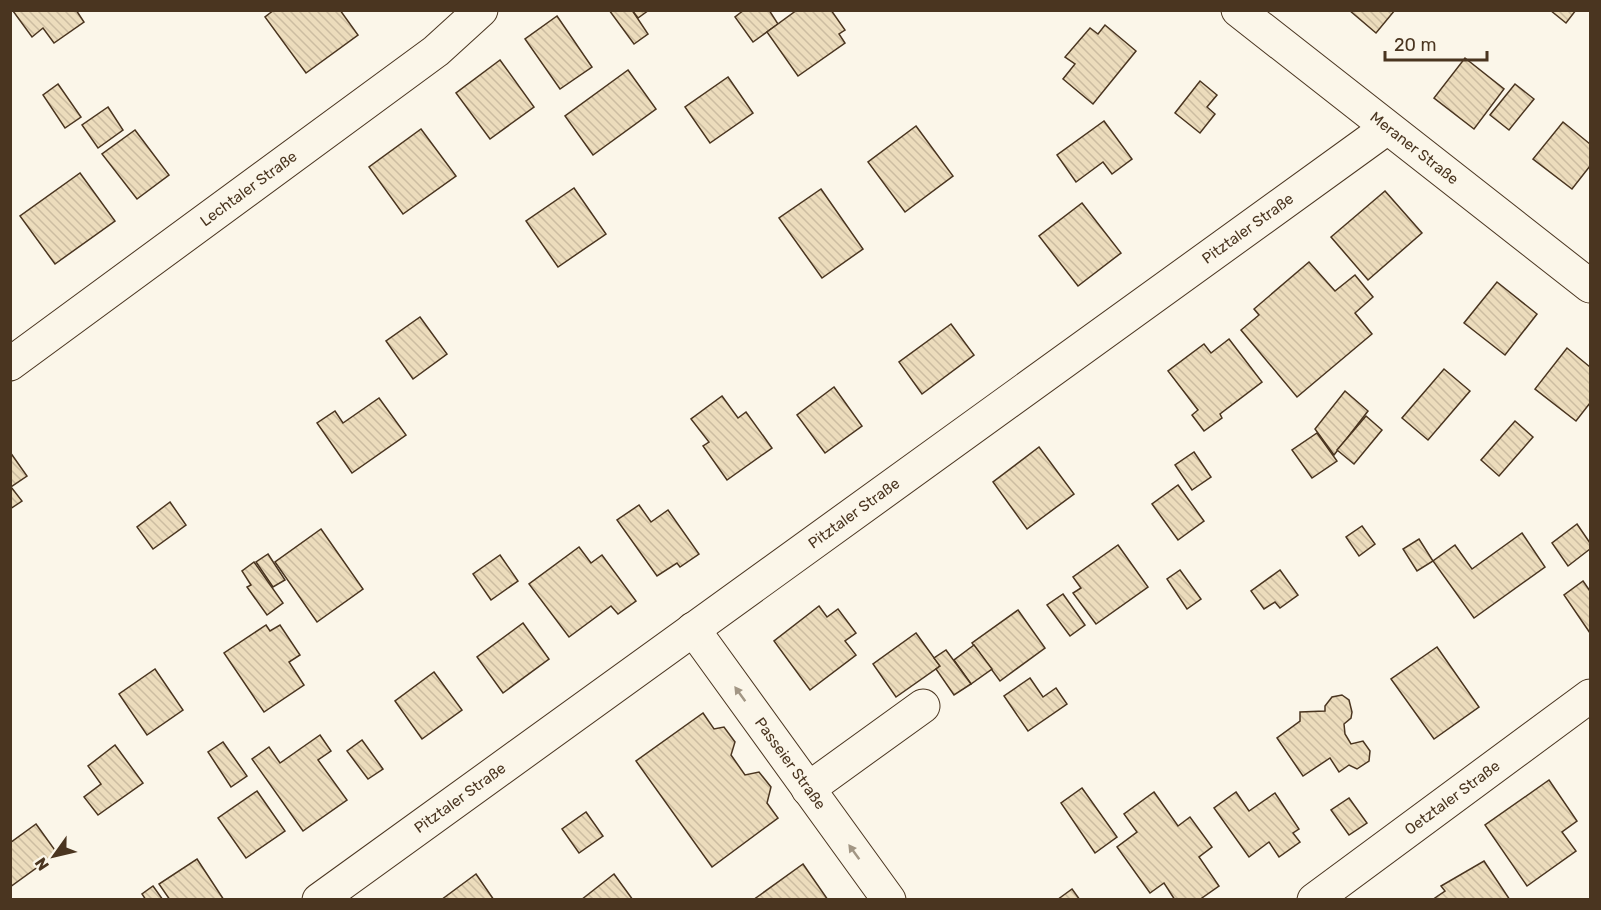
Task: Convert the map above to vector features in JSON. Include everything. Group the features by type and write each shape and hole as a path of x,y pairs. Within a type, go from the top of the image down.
{"street":[{"name":"Lechtaler Straße","path":"10,364 436,51 481,10"},
{"name":"Meraner Straße","path":"1238,10 1590,286"},
{"name":"Pitztaler Straße","path":"319,900 1387,128"},
{"name":"Passeier Straße","path":"693,629 889,900"},
{"name":"Oetztaler Straße","path":"1314,900 1590,696"},
{"path":"808,789 923,706"}],"building":[{"path":"76,10 84,22 54,43 43,28 32,37 13,11"},
{"path":"274,10 340,10 358,35 306,73 265,17"},
{"path":"609,10 632,10 648,34 634,44"},
{"path":"632,10 649,10 638,18"},
{"path":"744,10 769,10 778,24 753,42 735,17"},
{"path":"797,10 831,10 845,30 839,34 845,43 798,76 767,32"},
{"path":"1349,10 1395,10 1376,33"},
{"path":"1550,10 1576,10 1566,23"},
{"path":"557,16 592,67 560,89 525,39"},
{"path":"1105,25 1136,51 1093,104 1063,79 1075,64 1065,57 1090,28 1098,34"},
{"path":"1465,58 1504,89 1474,129 1434,98"},
{"path":"500,60 534,107 490,139 456,93"},
{"path":"628,70 656,109 593,155 565,116"},
{"path":"728,77 753,113 710,143 685,107"},
{"path":"1200,81 1217,95 1207,107 1215,114 1200,133 1175,113"},
{"path":"58,84 81,117 65,128 43,95"},
{"path":"1515,84 1534,99 1509,130 1490,115"},
{"path":"108,107 123,130 98,148 82,125"},
{"path":"1104,121 1132,159 1112,174 1103,162 1076,182 1057,155"},
{"path":"1563,122 1590,144 1590,166 1572,189 1533,159"},
{"path":"916,126 953,176 905,212 868,162"},
{"path":"421,129 456,176 403,214 369,167"},
{"path":"135,130 169,175 137,199 102,154"},
{"path":"80,173 115,221 55,264 20,216"},
{"path":"574,188 606,234 558,267 526,221"},
{"path":"821,189 863,249 822,278 779,218"},
{"path":"1385,191 1422,233 1368,280 1331,237"},
{"path":"1082,203 1121,253 1078,286 1039,236"},
{"path":"1309,262 1335,291 1355,275 1373,297 1355,313 1372,334 1297,397 1241,330 1259,315 1254,309"},
{"path":"1497,282 1537,314 1505,355 1464,323"},
{"path":"420,317 447,354 413,379 386,341"},
{"path":"951,324 974,355 922,394 899,362"},
{"path":"1229,339 1262,382 1220,414 1222,418 1204,431 1192,415 1198,410 1168,371 1204,344 1211,353"},
{"path":"1567,348 1590,367 1590,403 1576,421 1535,389"},
{"path":"1444,369 1470,391 1428,440 1402,418"},
{"path":"834,387 862,426 825,453 797,415"},
{"path":"1345,391 1368,411 1334,455 1315,429"},
{"path":"722,396 738,418 746,412 772,448 727,480 703,446 709,442 691,419"},
{"path":"379,398 406,435 352,473 317,423 335,411 343,423"},
{"path":"1366,416 1382,430 1354,464 1337,450"},
{"path":"1515,421 1533,437 1499,476 1481,460"},
{"path":"1317,433 1337,461 1312,478 1292,450"},
{"path":"1039,447 1074,494 1027,529 993,482"},
{"path":"10,452 27,476 11,487 22,501 10,509"},
{"path":"1194,452 1211,477 1192,490 1175,465"},
{"path":"1178,485 1204,521 1178,540 1152,504"},
{"path":"170,502 186,525 153,549 137,527"},
{"path":"639,505 651,522 668,510 699,554 680,567 677,563 657,576 617,520"},
{"path":"1577,524 1590,543 1590,549 1568,566 1552,543"},
{"path":"1362,526 1375,544 1359,556 1346,537"},
{"path":"321,529 363,589 317,622 275,562"},
{"path":"1522,533 1545,567 1474,618 1433,561 1455,545 1472,569"},
{"path":"1419,539 1433,561 1417,571 1403,549"},
{"path":"1118,545 1148,587 1096,624 1073,593 1081,588 1073,577"},
{"path":"579,547 591,563 602,555 636,601 618,614 611,606 569,637 529,584"},
{"path":"268,554 285,580 273,587 256,562"},
{"path":"500,555 518,581 491,600 473,574"},
{"path":"254,562 283,603 267,615 247,587 251,585 242,571"},
{"path":"1180,570 1201,599 1187,609 1167,579"},
{"path":"1280,570 1298,595 1280,608 1275,602 1264,609 1251,591"},
{"path":"1583,581 1590,591 1590,633 1564,595"},
{"path":"1063,594 1085,625 1070,636 1047,605"},
{"path":"819,606 827,617 838,609 856,633 845,641 856,655 810,690 774,641"},
{"path":"1018,610 1045,648 1000,681 972,643"},
{"path":"523,623 549,659 503,693 477,657"},
{"path":"266,625 270,631 280,625 300,655 289,662 304,685 264,712 224,653"},
{"path":"916,633 940,666 896,697 873,664"},
{"path":"974,645 992,669 971,684 954,660"},
{"path":"1437,647 1479,707 1434,739 1391,679"},
{"path":"946,650 971,684 954,695 936,669 940,666 934,658"},
{"path":"155,669 183,710 147,735 119,694"},
{"path":"434,672 462,710 422,739 395,701"},
{"path":"1030,678 1043,697 1056,688 1067,704 1028,731 1004,696"},
{"path":"1342,695 1349,700 1352,712 1351,718 1344,724 1345,734 1351,744 1363,741 1370,751 1369,761 1357,769 1349,765 1339,772 1330,758 1303,776 1277,738 1300,721 1300,712 1325,711 1325,706 1332,697"},
{"path":"703,713 714,729 724,727 735,742 731,755 745,775 759,772 771,787 767,803 778,818 712,867 636,761"},
{"path":"320,735 331,751 318,760 347,800 303,831 252,759 269,747 280,763"},
{"path":"362,740 383,769 368,779 347,751"},
{"path":"223,742 247,776 231,787 208,752"},
{"path":"115,745 143,783 98,815 84,797 101,784 88,766"},
{"path":"1549,780 1577,821 1562,832 1576,851 1527,886 1485,825"},
{"path":"1082,788 1117,837 1095,853 1061,803"},
{"path":"257,791 285,831 246,858 218,818"},
{"path":"1154,792 1178,826 1190,817 1212,847 1199,857 1219,886 1199,900 1175,900 1164,883 1150,893 1117,847 1137,832 1124,814"},
{"path":"1236,792 1249,811 1275,793 1299,829 1293,833 1300,842 1279,857 1269,842 1249,857 1214,808"},
{"path":"1349,798 1367,823 1349,835 1331,810"},
{"path":"586,812 603,836 579,853 562,829"},
{"path":"36,824 57,853 10,887 10,843"},
{"path":"197,859 224,900 170,900 159,884"},
{"path":"1484,861 1510,900 1432,900 1445,891 1441,886"},
{"path":"803,864 828,900 753,900"},
{"path":"476,874 494,900 441,900"},
{"path":"614,874 633,900 581,900"},
{"path":"153,886 163,900 146,900 142,894"},
{"path":"1072,889 1080,900 1057,900"}]}
